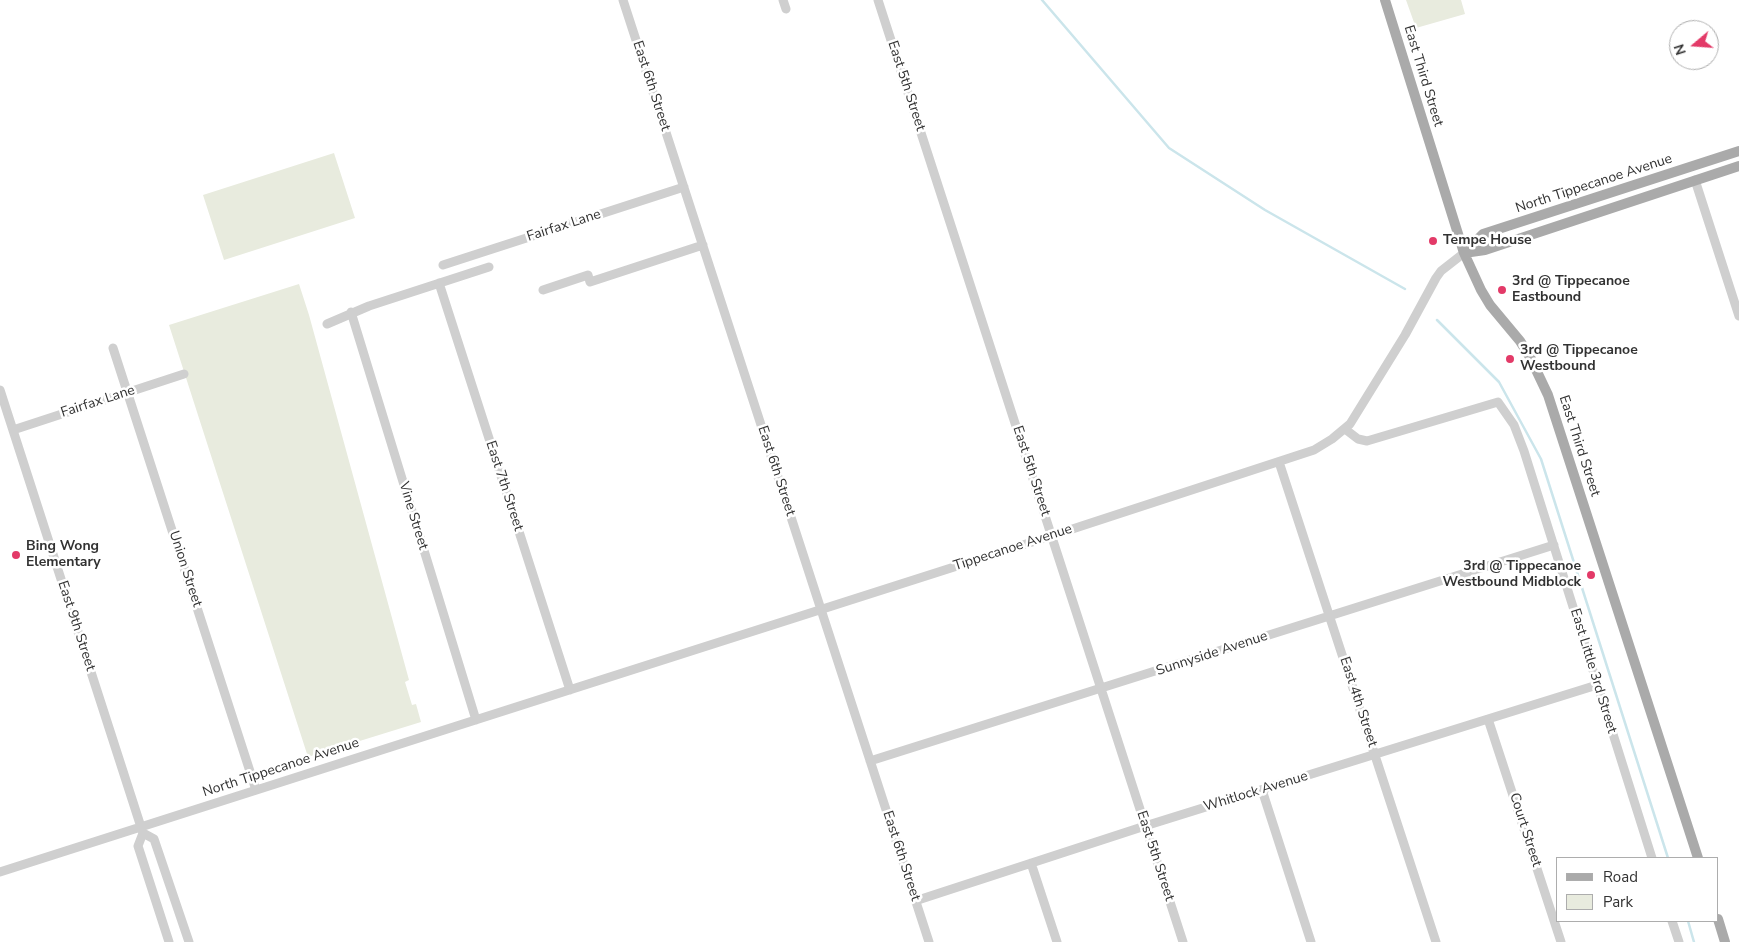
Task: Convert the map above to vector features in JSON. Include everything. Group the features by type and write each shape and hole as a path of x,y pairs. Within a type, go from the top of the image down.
{"main road":[{"name":"East Third Street","path":"1385,0 1464,253 1481,290 1490,305 1520,341 1530,357 1548,395 1698,857"},
{"name":"North Tippecanoe Avenue","path":"1464,253 1484,234 1739,151"},
{"name":"North Tippecanoe Avenue","path":"1464,253 1484,250 1739,166"},
{"path":"1690,167 1695,180"},
{"path":"1719,922 1725,942"}],"street":[{"name":"East 6th Street","path":"623,0 929,942"},
{"name":"East 5th Street","path":"878,0 1183,942"},
{"path":"1695,180 1739,316"},
{"name":"Fairfax Lane","path":"443,265 684,186"},
{"path":"544,290 588,275 590,282 703,245"},
{"name":"North Tippecanoe Avenue","path":"1405,335 1441,271 1464,253"},
{"path":"327,324 351,312 489,267"},
{"name":"East 7th Street","path":"439,283 570,690"},
{"name":"Vine Street","path":"351,312 476,720"},
{"name":"Tippecanoe Avenue","path":"570,690 1280,462 1320,447 1345,429 1358,414 1405,335"},
{"name":"Union Street","path":"114,348 256,790"},
{"name":"Fairfax Lane","path":"13,430 184,374"},
{"name":"East 9th Street","path":"0,390 142,830 138,846 169,942"},
{"name":"East Little 3rd Street","path":"1345,429 1358,439 1367,441 1498,402 1514,425 1554,545 1652,857"},
{"name":"East 4th Street","path":"1280,462 1436,942"},
{"name":"Sunnyside Avenue","path":"870,761 1554,545"},
{"name":"Whitlock Avenue","path":"915,901 1145,826 1597,685"},
{"name":"North Tippecanoe Avenue","path":"0,872 142,830 256,790 570,690"},
{"name":"Court Street","path":"1488,719 1561,942"},
{"path":"1262,790 1311,942"},
{"name":"East 9th Street","path":"142,830 154,839 189,942"},
{"path":"1031,863 1057,942"},
{"path":"1672,922 1679,942"}],"green space":[{"path":"1406,0 1461,0 1465,14 1416,28"},
{"path":"334,153 355,218 224,260 203,195"},
{"path":"299,284 409,680 405,682 412,705 416,704 421,722 308,757 169,325"}],"waterway":[{"path":"1042,0 1169,148 1265,210 1405,289"},
{"path":"1437,320 1499,382 1541,459 1668,857"},
{"path":"1688,922 1694,942"}],"place":[{"name":"Tempe House","path":"1433,241"},
{"name":"3rd @ Tippecanoe Eastbound","path":"1502,290"},
{"name":"3rd @ Tippecanoe Westbound","path":"1510,359"},
{"name":"Bing Wong Elementary","path":"16,555"},
{"name":"3rd @ Tippecanoe Westbound Midblock","path":"1591,575"}]}
